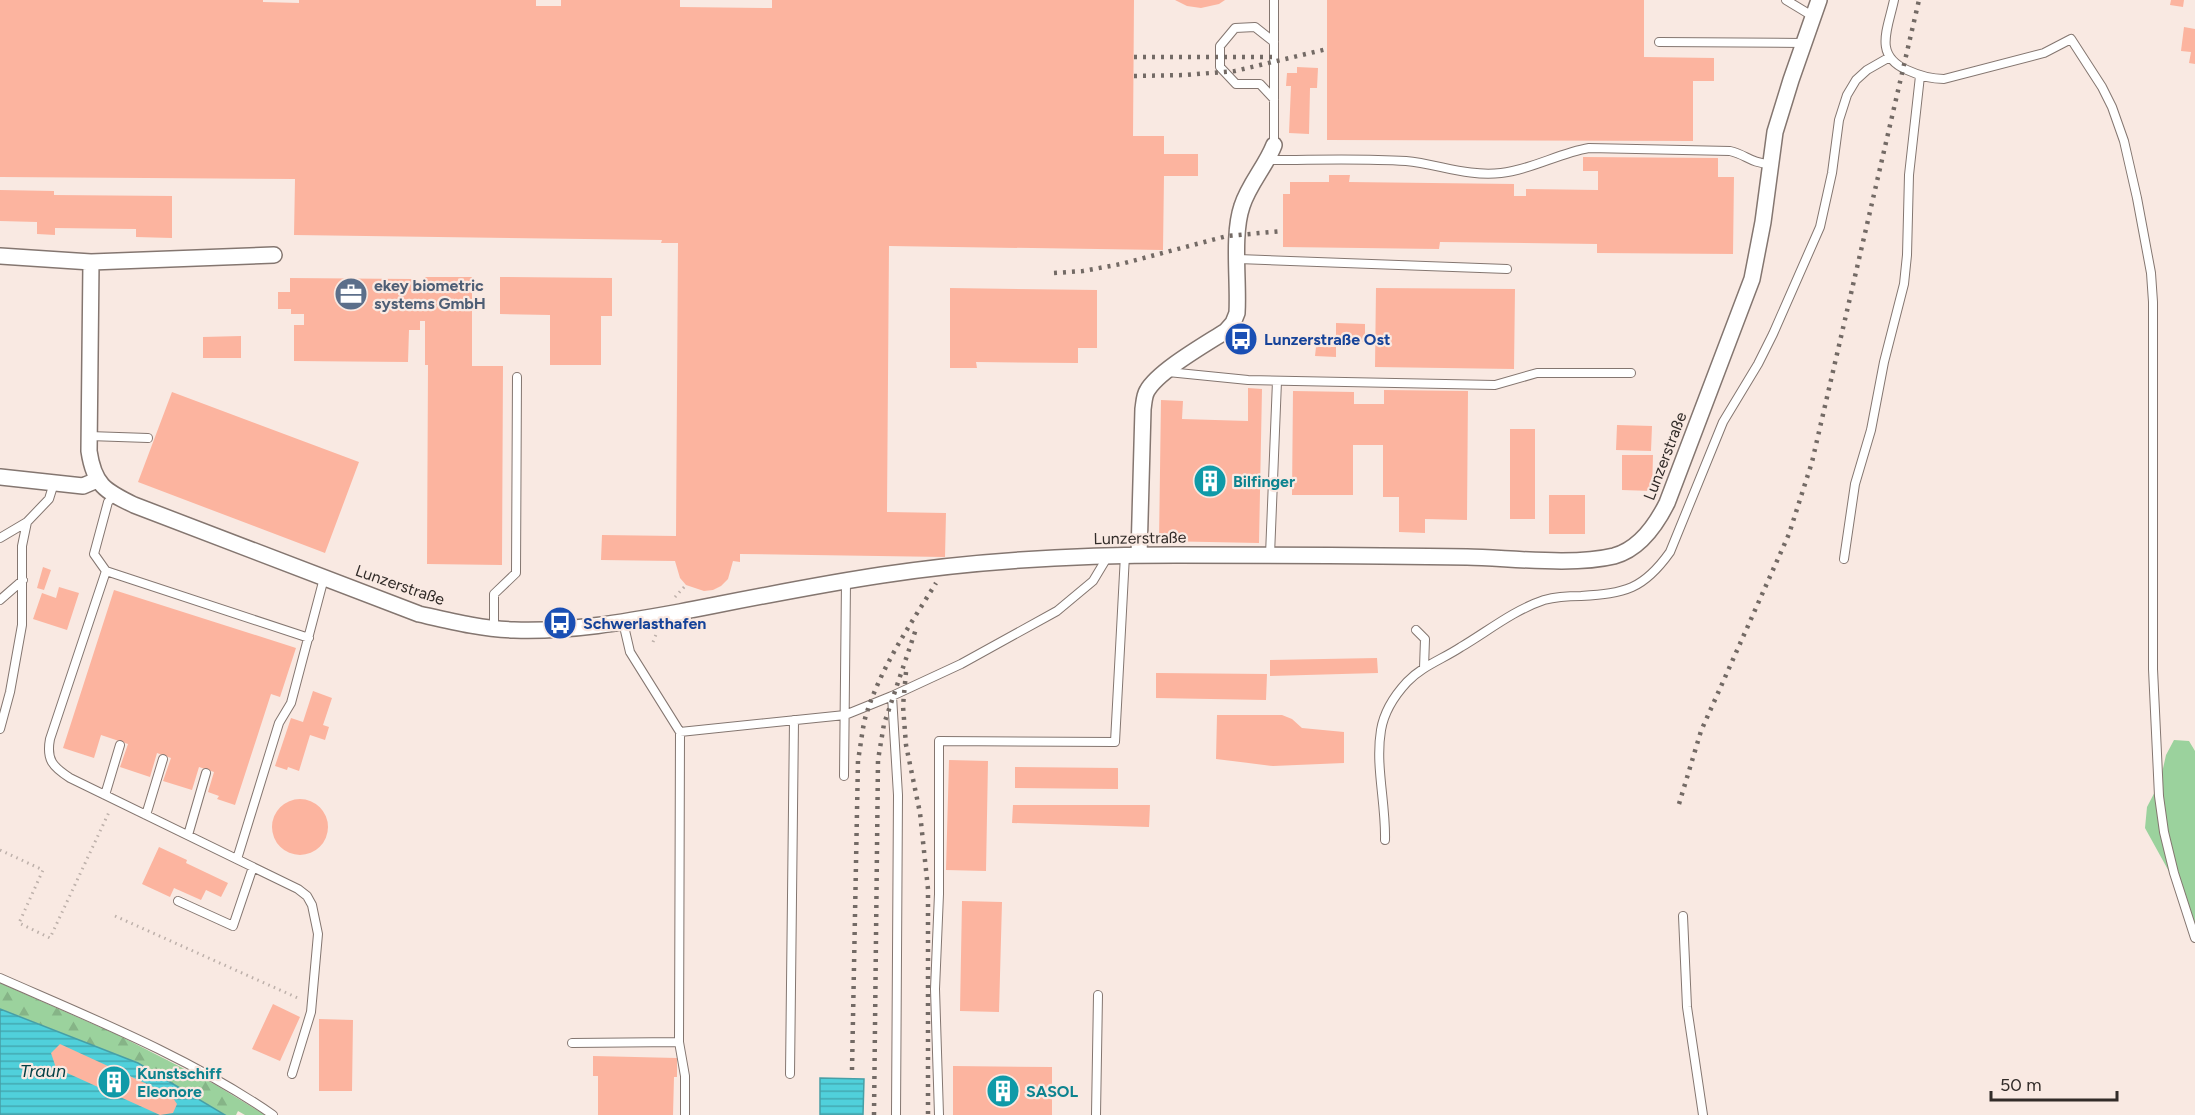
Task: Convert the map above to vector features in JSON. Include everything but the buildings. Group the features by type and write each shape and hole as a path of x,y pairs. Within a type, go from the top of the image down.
{"street":[{"name":"Lunzerstraße","path":"97,480 114,496 419,614 466,625 512,630 556,630 623,622 846,582 969,564 1132,555 1585,560 1617,555 1633,547 1648,533 1667,503 1752,279 1763,222 1775,132 1819,0"},
{"path":"1132,555 1146,393 1151,385 1166,372 1233,324 1237,313 1238,224 1241,208 1274,145"},
{"path":"0,256 91,262 274,255"},
{"path":"0,477 83,486 97,480 91,465 89,436 91,262"}],"lane":[{"path":"1274,0 1274,145"},
{"path":"1786,0 1814,17"},
{"path":"1894,0 1886,40 1888,57 1894,64 1920,76 1944,79 2044,53 2071,39 2102,87 2124,141 2146,237 2153,302 2154,669 2158,796 2174,873 2195,938"},
{"path":"1274,42 1255,27 1235,28 1221,46 1221,68 1236,84 1260,84 1274,99"},
{"path":"1659,42 1804,43"},
{"path":"1385,840 1379,753 1381,729 1387,710 1408,681 1424,668 1518,611 1536,603 1607,594 1633,588 1646,580 1670,552 1722,422 1758,364 1820,227 1832,173 1839,120 1847,95 1856,80 1888,57"},
{"path":"1844,559 1854,484 1871,430 1884,362 1904,284 1909,175 1920,76"},
{"path":"1268,160 1405,161 1468,173 1500,173 1517,170 1569,151 1589,148 1730,151 1740,153 1756,163 1770,164"},
{"path":"1238,259 1507,269"},
{"path":"1166,372 1248,381 1495,385 1537,373 1631,374"},
{"path":"494,628 494,594 516,573 517,377"},
{"path":"1270,555 1277,381"},
{"path":"89,436 148,438"},
{"path":"0,538 27,522 49,499 54,483"},
{"path":"114,496 108,502 94,554 106,571 309,638"},
{"path":"0,729 10,692 22,625 22,546 27,522"},
{"path":"939,1115 935,988 939,894 939,741 1115,742 1132,555"},
{"path":"680,732 845,715 892,696 962,664 1057,611 1093,581 1108,556"},
{"path":"106,571 48,749 50,759 56,769 70,778 298,889 307,896 312,905 318,934 311,1012 292,1074"},
{"path":"237,859 279,723 291,703 324,578"},
{"path":"0,600 22,580"},
{"path":"844,776 846,582"},
{"path":"623,622 630,652 680,732 679,1042 685,1076 686,1115"},
{"path":"1416,630 1425,639 1422,661 1424,668"},
{"path":"892,696 898,795 896,1115"},
{"path":"790,1074 794,720"},
{"path":"105,795 120,745"},
{"path":"146,815 163,759"},
{"path":"188,836 206,773"},
{"path":"178,901 233,926 253,867"},
{"path":"1683,916 1688,1007 1703,1115"},
{"path":"0,978 120,1031 217,1080 273,1115"},
{"path":"1096,1115 1098,995"},
{"path":"572,1043 679,1042"}],"path":[{"path":"669,602 686,585"},
{"path":"0,850 43,870 19,923 50,938 115,800"},
{"path":"115,916 312,1005"}],"green space":[{"path":"2174,740 2189,741 2195,751 2195,924 2188,906 2145,828 2147,807 2160,782 2166,755"},
{"path":"0,983 118,1035 216,1085 265,1115 245,1115 238,1111 236,1115 225,1115 138,1063 0,1009"}],"water":[{"name":"Traun","path":"0,1009 138,1063 225,1115 0,1115"},
{"path":"820,1078 864,1079 863,1115 820,1115"}],"railway":[{"path":"1679,804 1701,731 1789,534 1812,462 1919,0"},
{"path":"1134,76 1235,71 1327,49"},
{"path":"1134,57 1272,57"},
{"path":"1054,273 1083,271 1121,264 1227,236 1283,231"},
{"path":"852,1070 858,760 863,731 872,697 888,663 936,583"},
{"path":"874,1115 878,760 884,724 917,626"},
{"path":"906,672 903,706 906,745 920,813 928,889 928,1115"}],"place":[{"name":"ekey biometric systems GmbH","path":"351,294"},
{"name":"Lunzerstraße Ost","path":"1241,339"},
{"name":"Bilfinger","path":"1210,481"},
{"name":"Schwerlasthafen","path":"560,623"},
{"name":"Kunstschiff Eleonore","path":"114,1082"},
{"name":"SASOL","path":"1003,1091"}]}
